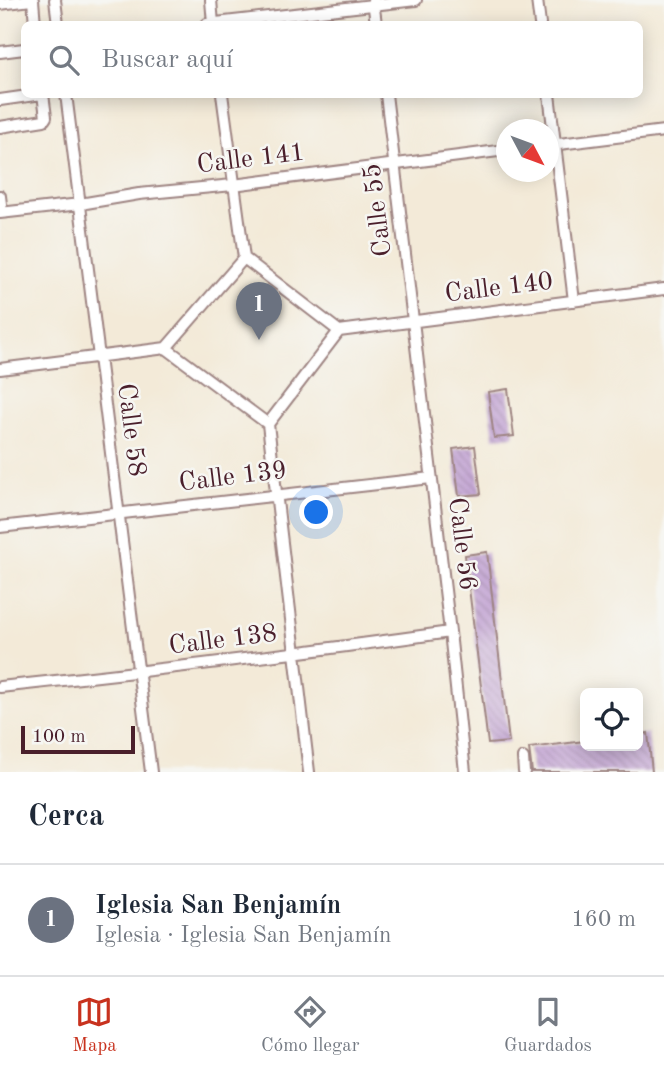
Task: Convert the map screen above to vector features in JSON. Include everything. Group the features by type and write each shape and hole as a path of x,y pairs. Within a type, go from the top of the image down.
{"street":[{"path":"0,4 32,0 35,21"},
{"path":"55,0 58,21"},
{"path":"211,0 213,21"},
{"path":"236,21 416,0"},
{"path":"537,0 540,21"},
{"path":"373,3 376,21"},
{"path":"0,52 21,49"},
{"path":"0,100 21,97"},
{"path":"0,127 44,120 44,98"},
{"name":"Calle 58","path":"67,98 151,772"},
{"path":"222,98 244,258 339,331 268,424 309,772"},
{"name":"Calle 55","path":"387,98 414,321"},
{"path":"549,98 550,119"},
{"path":"559,144 664,131"},
{"name":"Calle 141","path":"1,213 496,151"},
{"path":"557,182 574,301"},
{"path":"0,196 1,213"},
{"path":"0,369 166,348 244,258"},
{"name":"Calle 140","path":"339,331 664,289"},
{"name":"Calle 56","path":"414,321 465,772"},
{"path":"166,348 268,424"},
{"name":"Calle 139","path":"0,527 430,478"},
{"name":"Calle 138","path":"0,687 294,654 450,632"},
{"path":"523,758 524,772"}],"building":[{"path":"508,389 514,436 494,438 488,392"},
{"path":"475,446 481,494 459,496 453,449"},
{"path":"487,552 509,742 488,744 465,555"},
{"path":"648,733 652,772 532,772 529,748 580,742 580,751 643,751 643,734"}],"place":[{"name":"Iglesia San Benjamín","path":"259,340"}]}
